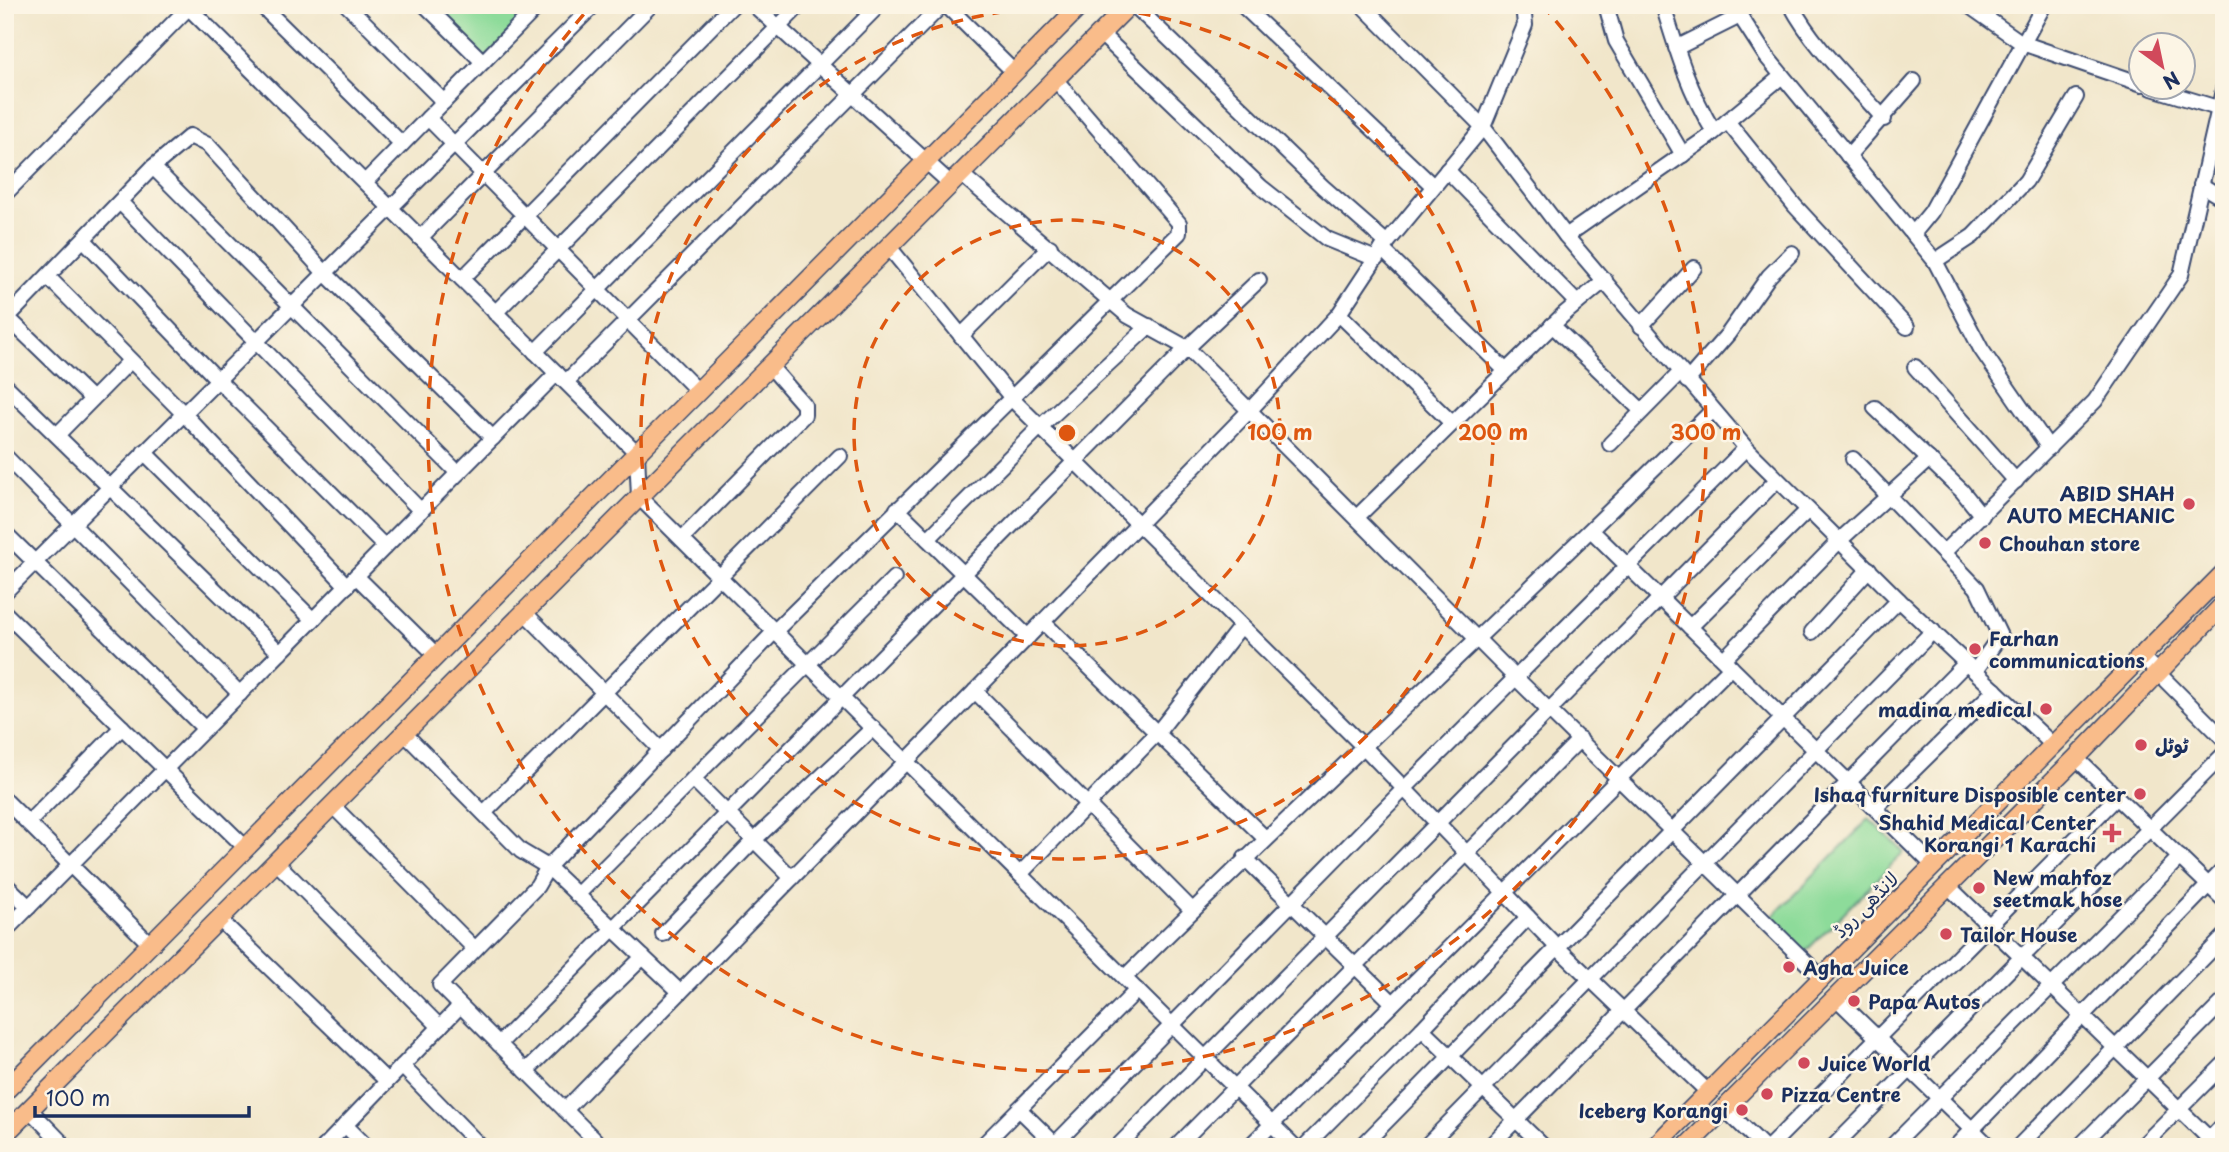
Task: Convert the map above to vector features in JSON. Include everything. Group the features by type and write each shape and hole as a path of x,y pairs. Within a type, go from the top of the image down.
{"main road":[{"path":"5,1090 1081,5"},
{"path":"5,1133 1129,5"},
{"name":"لانڈھی روڈ","path":"1654,1147 2224,573"},
{"path":"1686,1147 2076,758 2224,604"}],"street":[{"path":"261,5 402,144"},
{"path":"347,5 444,102"},
{"path":"425,5 483,62"},
{"path":"365,182 539,5"},
{"path":"5,593 594,5"},
{"path":"420,237 485,176 651,5"},
{"path":"462,279 733,5"},
{"path":"754,5 926,161 956,179 1050,247 1128,315 1186,348 1251,410 1478,641 1821,977"},
{"path":"495,313 800,5"},
{"path":"535,352 878,5"},
{"path":"5,931 493,438 628,320 944,5 1014,72"},
{"path":"1134,5 1323,187 1382,250 1505,370"},
{"path":"1242,5 1432,185"},
{"path":"1362,5 1483,127 1566,236 1746,448 1899,600 2054,746"},
{"path":"565,1110 1251,410 1339,314 1382,250 1432,185 1483,127 1525,26 1523,5"},
{"path":"1606,5 1616,41 1683,155"},
{"path":"1663,5 1694,100 1714,132"},
{"path":"1791,5 1818,48 1836,63 1884,119"},
{"path":"1968,5 2022,43 2128,80"},
{"path":"1913,234 1931,212 2043,5"},
{"path":"5,194 188,6 637,453 639,497 1295,1147"},
{"path":"1676,48 1736,11 1782,76 1935,261 1981,349 2049,448"},
{"path":"1101,34 1261,187 1327,239 1382,250"},
{"path":"1566,236 1683,155 1782,76"},
{"path":"593,1144 565,1110 440,985 537,886 548,867 775,631 1010,396 1173,239 1181,228 1055,79"},
{"path":"1848,156 1884,119 1914,81"},
{"path":"1944,552 2095,401 2180,275 2221,109 2224,86"},
{"path":"1935,261 1973,236 2026,181 2076,97"},
{"path":"2198,102 2221,109"},
{"path":"428,118 698,391"},
{"path":"1727,121 1795,206 1907,327"},
{"path":"92,399 6,318 85,241 153,167 190,136 199,139 325,272 493,438"},
{"path":"153,167 458,474"},
{"path":"1447,170 1577,303"},
{"path":"2201,185 2224,199"},
{"path":"120,202 421,511"},
{"path":"85,241 217,379 385,547"},
{"path":"889,247 1010,396 1040,427 1364,747 1558,948 1709,1092"},
{"path":"961,336 1050,247"},
{"path":"1610,444 1642,411 1728,334 1769,276 1792,253"},
{"path":"1641,326 1694,268"},
{"path":"48,277 351,581 436,655"},
{"path":"499,1044 1186,348 1259,280"},
{"path":"1357,517 1552,325 1605,280"},
{"path":"1339,314 1452,423"},
{"path":"1552,325 1642,411"},
{"path":"928,539 1040,427 1149,326"},
{"path":"57,435 130,361"},
{"path":"682,538 804,415 804,405 770,366"},
{"path":"1915,367 2016,481"},
{"path":"5,385 280,653"},
{"path":"1875,408 1962,491 1982,516"},
{"path":"1125,978 1245,858 1592,531 1712,411"},
{"path":"1018,1109 1055,1146 1404,789 1746,448"},
{"path":"144,452 313,620"},
{"path":"5,456 240,694"},
{"path":"484,813 841,456"},
{"path":"1489,1147 1849,781 2000,636 1977,588 1853,459"},
{"path":"1249,1147 1619,778 1840,540 1928,459"},
{"path":"1117,1147 1777,480"},
{"path":"897,509 1028,637"},
{"path":"1690,627 1808,510"},
{"path":"1592,531 1934,866"},
{"path":"5,533 205,729"},
{"path":"1812,632 1869,569"},
{"path":"577,895 894,578"},
{"path":"1362,1147 1899,600"},
{"path":"524,612 661,750"},
{"path":"5,613 246,848"},
{"path":"1043,622 1266,839"},
{"path":"1020,874 1158,733 1241,626"},
{"path":"1426,1147 1482,1087 1933,631"},
{"path":"2141,656 2224,739"},
{"path":"1875,807 1995,690"},
{"path":"975,691 1192,911"},
{"path":"28,823 122,727"},
{"path":"663,934 755,839 873,728"},
{"path":"404,733 521,851 548,867 680,992"},
{"path":"1176,1147 1580,739"},
{"path":"1833,1147 2224,754"},
{"path":"2076,758 2224,900"},
{"path":"693,779 792,877"},
{"path":"1769,1147 2117,797"},
{"path":"5,800 150,944"},
{"path":"332,805 475,949"},
{"path":"1245,858 1393,1003"},
{"path":"1891,1147 2051,984 2180,858"},
{"path":"276,862 440,1027"},
{"path":"1955,1147 2224,869"},
{"path":"5,884 29,907"},
{"path":"1948,886 2179,1108 2210,1144 2224,1124"},
{"path":"1304,1147 1422,1029 1528,916"},
{"path":"219,919 387,1081"},
{"path":"2018,1147 2224,937"},
{"path":"526,1071 643,957"},
{"path":"981,1147 1138,990"},
{"path":"1836,998 1990,1147"},
{"path":"2079,1147 2224,1001"},
{"path":"324,1147 460,1006"},
{"path":"1422,1029 1544,1147"},
{"path":"2141,1147 2224,1064"},
{"path":"402,1066 481,1147"},
{"path":"1724,1108 1763,1147"},
{"path":"29,1110 66,1147"},
{"path":"345,1125 367,1147"}],"green space":[{"path":"425,5 539,5 483,62"},
{"path":"1869,819 1904,852 1804,953 1770,919"}],"place":[{"name":"ABID SHAH AUTO MECHANIC","path":"2189,504"},
{"name":"Chouhan store","path":"1985,543"},
{"name":"Farhan communications","path":"1975,649"},
{"name":"madina medical","path":"2046,709"},
{"name":"ٹوٹل","path":"2141,745"},
{"name":"Ishaq furniture Disposible center","path":"2140,794"},
{"name":"Shahid Medical Center Korangi 1 Karachi","path":"2112,833"},
{"name":"New mahfoz seetmak hose","path":"1979,888"},
{"name":"Tailor House","path":"1946,934"},
{"name":"Agha Juice","path":"1789,967"},
{"name":"Papa Autos","path":"1854,1001"},
{"name":"Juice World","path":"1804,1063"},
{"name":"Pizza Centre","path":"1767,1094"},
{"name":"Iceberg Korangi","path":"1742,1110"}]}
